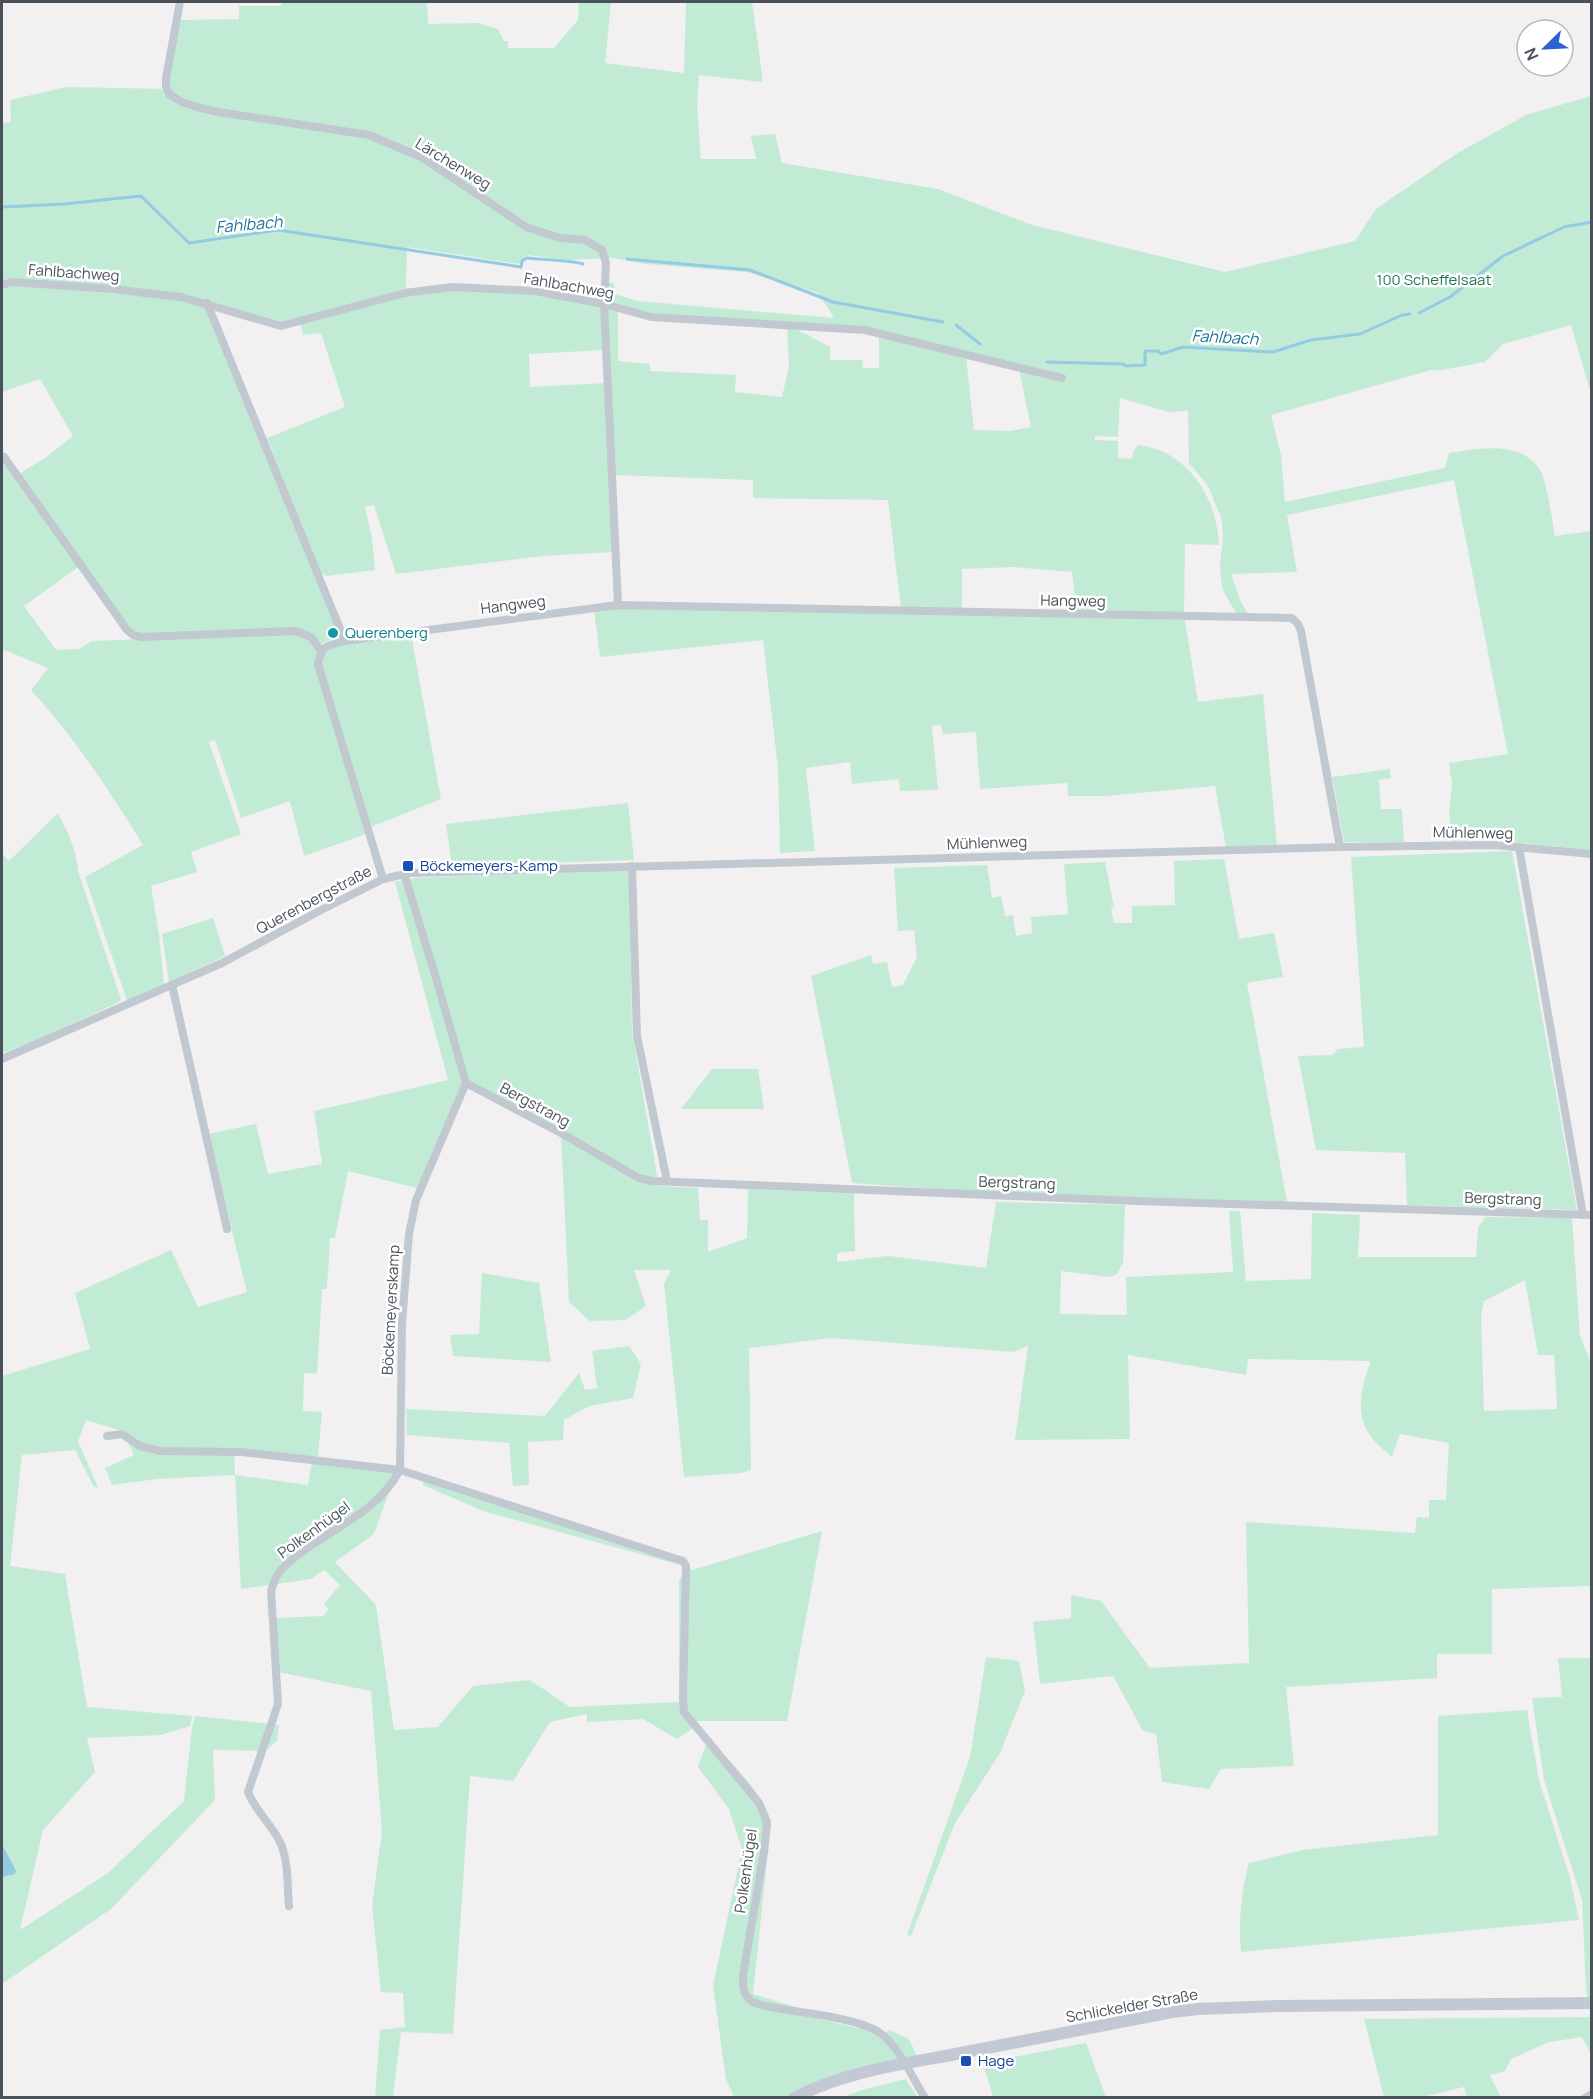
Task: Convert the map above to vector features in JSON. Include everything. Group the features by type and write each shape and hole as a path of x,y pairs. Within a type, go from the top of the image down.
{"main road":[{"name":"Schlickelder Straße","path":"794,2097 845,2077 1172,2012 1280,2006 1592,2003"}],"street":[{"name":"Lärchenweg","path":"180,2 166,86 169,94 182,102 218,112 369,135 421,157 526,227 560,238 585,240 602,250 606,263 604,304 618,605"},
{"name":"Fahlbachweg","path":"2,285 12,282 181,297 281,326 405,293 453,287 535,291 604,304 651,317 865,330 1062,378"},
{"path":"4,457 127,630 133,635 141,638 296,631 304,632 321,651 325,647 345,641 207,303"},
{"name":"Hangweg","path":"345,641 618,605 1292,618 1301,631 1340,847"},
{"name":"Querenbergstraße","path":"2,1059 228,961 383,879 318,664 321,651"},
{"name":"Mühlenweg","path":"383,879 404,873 506,868 1340,847 1494,845 1592,854"},
{"path":"1520,847 1587,1215"},
{"path":"632,866 637,1036 667,1181"},
{"path":"404,873 466,1083"},
{"path":"172,985 227,1229"},
{"name":"Bergstrang","path":"466,1083 561,1133 639,1178 652,1181 1136,1202 1587,1215"},
{"name":"Böckemeyerskamp","path":"400,1470 402,1324 409,1234 416,1200 466,1083"},
{"path":"107,1436 122,1434 140,1446 160,1452 241,1452 400,1470"},
{"name":"Polkenhügel","path":"289,1906 284,1855 279,1840 253,1804 248,1792 278,1704 271,1591 278,1574 319,1540 373,1504 391,1487 400,1470 683,1561 686,1566 684,1712 759,1803 767,1822 743,1975 743,1990 751,2001 866,2025 880,2033 906,2064 910,2075 925,2097"},
{"path":"1586,2097 1592,2094"}],"green space":[{"name":"100 Scheffelsaat","path":"281,2 427,2 428,24 478,23 498,29 504,41 508,41 508,48 554,48 578,20 579,2 611,2 605,63 684,73 686,2 752,2 763,82 699,75 697,105 701,159 756,159 751,136 775,134 782,163 938,189 1032,225 1225,272 1355,241 1376,209 1456,154 1526,115 1591,96 1591,394 1571,325 1503,344 1485,362 1431,370 1271,415 1281,455 1285,502 1445,468 1449,453 1496,448 1520,453 1530,458 1538,467 1547,489 1555,536 1591,531 1591,850 1492,840 1452,841 1449,813 1452,784 1449,763 1508,754 1454,480 1287,515 1297,572 1231,574 1240,600 1248,614 1237,615 1223,590 1221,579 1222,520 1208,486 1189,463 1188,411 1169,412 1120,398 1118,437 1095,436 1095,440 1118,441 1118,458 1132,459 1133,452 1138,445 1156,449 1171,456 1185,467 1206,494 1213,510 1219,545 1185,544 1184,615 1077,612 1072,572 1014,567 962,569 962,609 1185,620 1198,702 1263,694 1277,846 1226,847 1215,786 1106,796 1068,796 1067,783 980,789 976,732 943,734 941,725 932,726 938,790 900,791 899,779 852,784 850,762 806,768 815,851 780,853 778,768 763,640 600,657 594,610 617,607 901,609 888,500 753,498 753,480 614,475 613,552 543,556 396,574 374,505 365,507 372,538 375,570 327,576 321,573 267,438 345,407 321,333 303,335 300,324 403,296 452,289 535,293 603,305 605,350 529,354 530,387 606,383 606,306 618,310 618,361 650,364 650,371 736,375 735,392 782,397 789,366 787,327 794,328 830,347 830,360 862,360 863,368 879,368 879,335 966,357 974,430 1010,431 1031,427 1019,369 865,329 636,312 606,303 607,281 614,284 615,294 638,301 834,318 818,293 746,272 646,264 613,258 567,260 527,255 519,264 407,247 406,289 282,323 208,301 2,282 2,123 11,122 10,100 67,87 165,89 180,105 217,115 217,110 183,100 170,91 168,76 181,20 239,19 239,6 281,6"},
{"path":"13,285 180,299 205,305 341,637 324,642 320,646 302,630 140,635 128,628 19,474 45,458 73,436 40,379 2,392 2,288"},
{"path":"3,460 80,566 24,606 56,650 79,649 92,641 303,633 320,651 317,664 366,834 304,856 290,801 241,818 215,740 209,742 241,834 191,852 197,872 151,886 164,984 127,1001 85,877 143,845 91,765 31,690 48,668 2,649"},
{"path":"411,634 441,799 371,827 320,663 322,652 344,644"},
{"path":"1390,769 1391,778 1379,780 1381,809 1402,809 1404,842 1344,842 1332,777"},
{"path":"628,803 634,860 452,866 446,824"},
{"path":"58,813 74,848 78,871 121,999 119,1002 33,1042 2,1053 2,853 9,861"},
{"path":"1512,851 1577,1210 1407,1205 1405,1153 1316,1150 1298,1056 1332,1055 1338,1049 1364,1047 1351,857"},
{"path":"1224,859 1239,939 1274,933 1283,977 1247,983 1287,1202 994,1193 852,1183 811,976 871,955 873,964 887,962 892,987 903,985 917,957 914,930 898,931 894,868 987,865 992,898 1001,896 1005,916 1013,915 1016,936 1032,933 1031,917 1068,914 1064,864 1105,862 1114,907 1111,908 1114,923 1132,923 1132,906 1175,905 1174,861"},
{"path":"629,869 632,1032 659,1186 698,1188 700,1220 708,1220 708,1252 747,1238 748,1188 854,1193 855,1251 837,1253 837,1262 888,1256 986,1268 996,1202 1125,1205 1123,1263 1116,1275 1108,1277 1061,1271 1060,1314 1127,1315 1126,1277 1233,1272 1229,1211 1240,1211 1246,1281 1311,1279 1312,1213 1360,1215 1358,1257 1476,1257 1478,1227 1486,1217 1572,1218 1580,1336 1591,1363 1591,1586 1492,1589 1492,1654 1437,1654 1437,1678 1286,1687 1294,1766 1221,1769 1209,1789 1162,1782 1156,1734 1143,1731 1113,1676 1040,1684 1033,1622 1071,1618 1071,1595 1101,1601 1150,1668 1249,1663 1246,1522 1415,1533 1417,1517 1429,1518 1429,1500 1446,1500 1449,1443 1400,1434 1392,1457 1374,1441 1366,1429 1361,1399 1371,1361 1248,1359 1246,1375 1128,1355 1130,1439 1015,1440 1028,1346 1013,1352 831,1338 749,1348 751,1470 741,1473 684,1477 664,1284 671,1270 634,1270 646,1306 626,1320 590,1321 569,1302 561,1134 465,1086 417,1188 348,1171 335,1238 330,1238 327,1289 322,1289 317,1374 304,1373 303,1411 322,1412 318,1457 234,1450 235,1475 157,1479 112,1485 105,1468 134,1455 127,1441 154,1454 214,1453 161,1449 142,1443 123,1431 86,1420 78,1441 98,1487 94,1487 75,1450 22,1455 10,1566 65,1574 87,1707 192,1716 190,1726 161,1735 87,1738 95,1772 43,1830 20,1930 108,1873 184,1801 195,1716 279,1725 277,1741 265,1751 213,1750 215,1800 111,1909 2,1984 2,1376 90,1349 75,1293 171,1250 198,1307 247,1292 208,1134 256,1124 268,1174 322,1164 314,1111 448,1080 395,882 415,878","holes":["1525,1280 1538,1355 1554,1355 1557,1409 1484,1411 1481,1316 1484,1301"]},
{"path":"213,918 225,956 169,982 162,934"},
{"path":"712,1069 758,1069 764,1109 681,1109"},
{"path":"482,1273 539,1283 551,1362 453,1356 450,1335 479,1334"},
{"path":"629,1346 641,1364 633,1398 589,1406 564,1420 563,1440 528,1442 529,1485 513,1486 509,1443 407,1435 406,1409 545,1416 579,1373 585,1390 597,1388 592,1351"},
{"path":"312,1462 396,1472 374,1534 335,1562 376,1605 394,1730 438,1727 473,1686 530,1680 570,1707 679,1702 679,1580 684,1574 684,1566 483,1511 423,1485 423,1480 681,1562 692,1570 822,1531 787,1721 694,1721 748,1781 765,1807 771,1822 753,1994 808,2011 811,2017 884,2034 889,2030 909,2039 917,2056 807,2087 785,2097 734,2097 726,2079 713,1986 742,1849 729,1809 698,1767 706,1745 693,1728 677,1739 643,1719 587,1722 587,1714 550,1722 513,1781 470,1776 453,2034 401,2032 393,2097 375,2097 380,2030 405,2027 403,1993 381,1992 372,1905 382,1832 371,1691 278,1672 274,1618 323,1616 329,1609 324,1604 340,1585 324,1570 311,1579 241,1589 235,1475 308,1485"},
{"path":"986,1657 1019,1661 1025,1691 1000,1753 955,1823 911,1936 907,1935 970,1757"},
{"path":"1558,1658 1591,1658 1591,1999 1588,1999 1586,1989 1582,1900 1544,1780 1532,1698 1562,1697"},
{"path":"1527,1710 1539,1780 1570,1878 1579,1920 1241,1952 1241,1907 1249,1863 1303,1850 1438,1835 1438,1716"},
{"path":"1591,2017 1591,2054 1582,2037 1549,2042 1511,2059 1505,2071 1490,2075 1501,2098 1467,2097 1464,2087 1423,2097 1384,2097 1364,2019"},
{"path":"1086,2043 1106,2097 993,2097 983,2063"},
{"path":"906,2079 917,2097 843,2097 862,2090"}],"water":[{"path":"2,1844 16,1871 15,1874 2,1877"}],"waterway":[{"name":"Fahlbach","path":"2,207 64,204 141,196 189,243 278,230 521,267 522,261 527,258 583,264"},
{"name":"Fahlbach","path":"1419,313 1450,297 1503,256 1564,227 1592,222"},
{"path":"627,259 750,270 833,302 943,322"},
{"name":"Fahlbach","path":"1047,362 1145,365 1145,351 1158,351 1161,354 1183,347 1273,352 1311,340 1360,334 1402,315 1410,314"},
{"name":"Fahlbach","path":"956,325 980,344"}],"place":[{"name":"Querenberg","path":"333,633"},
{"name":"Böckemeyers-Kamp","path":"408,866"},
{"name":"Hage","path":"966,2061"}]}
